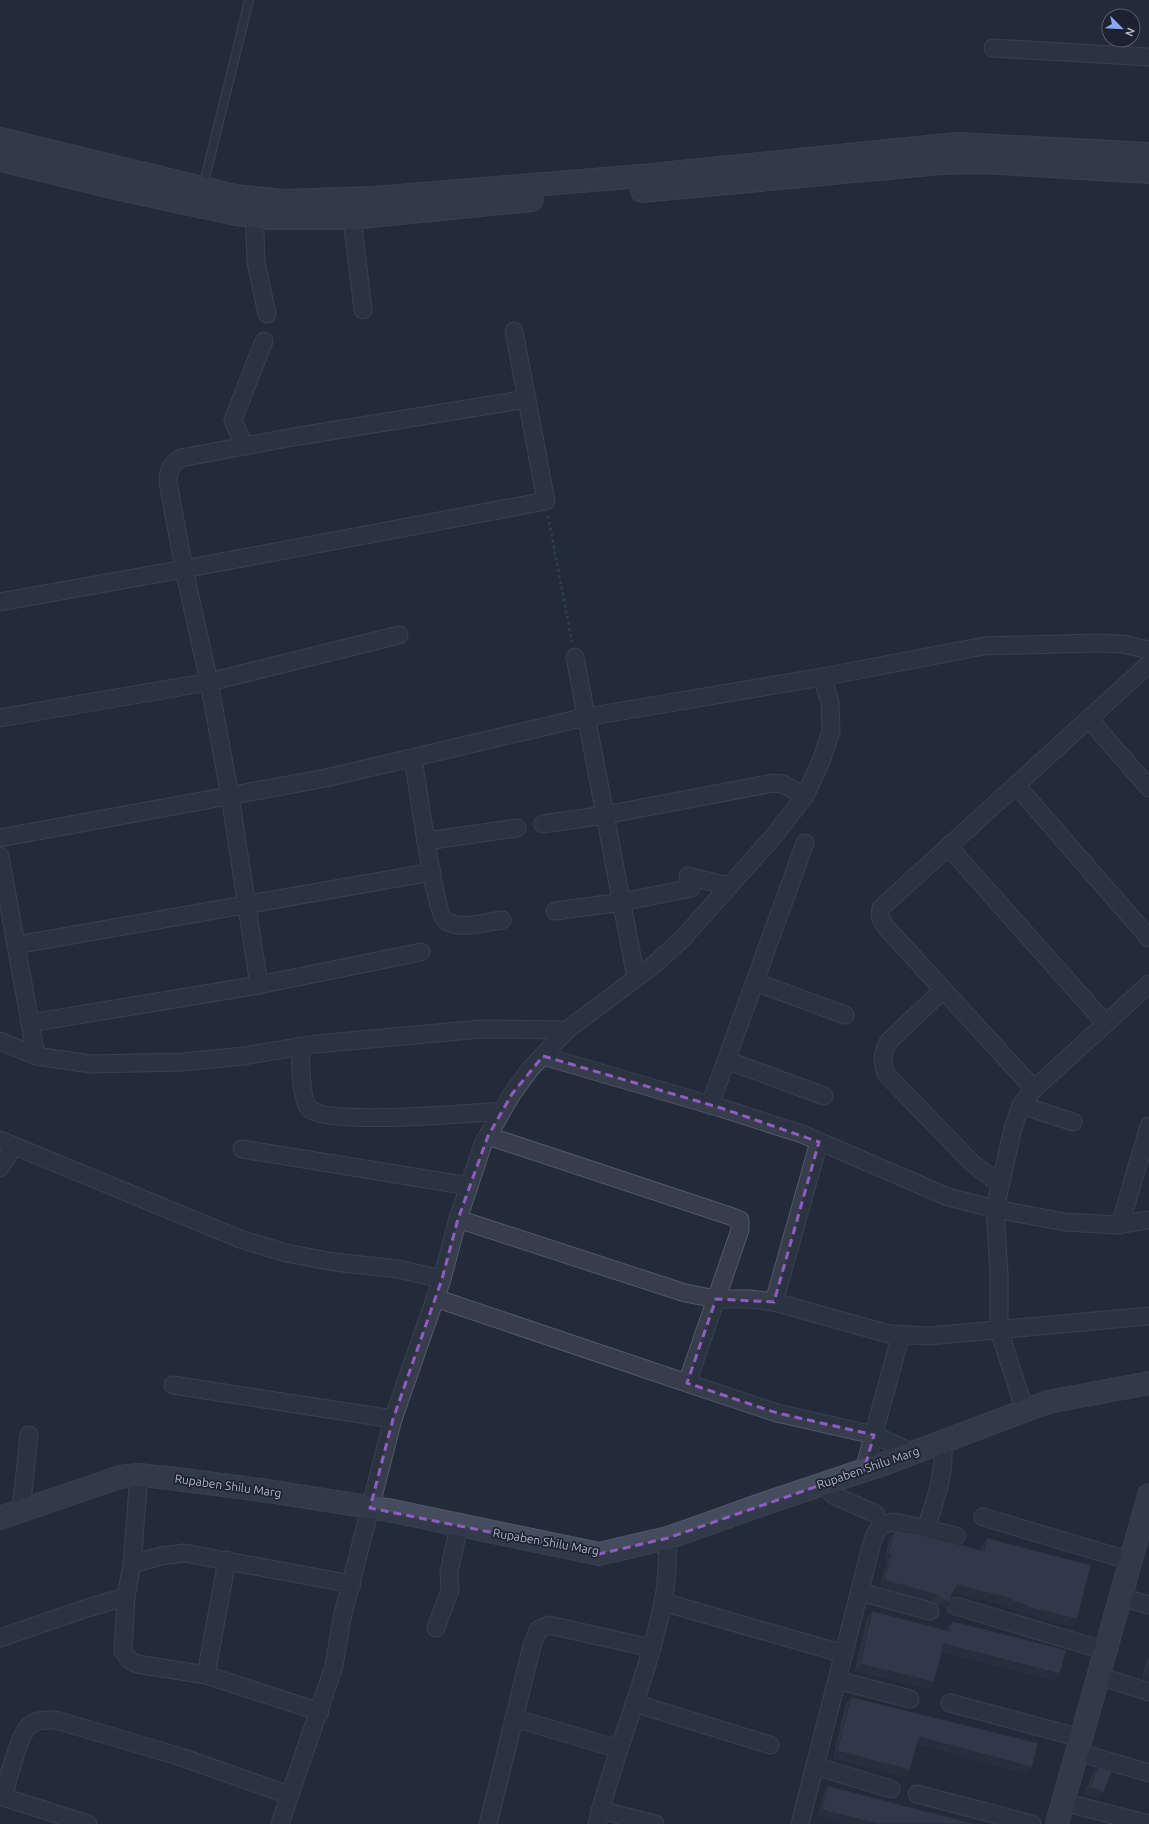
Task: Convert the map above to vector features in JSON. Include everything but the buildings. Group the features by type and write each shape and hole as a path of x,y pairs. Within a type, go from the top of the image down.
{"street":[{"path":"993,48 1149,57"},
{"path":"0,138 203,188 282,219 352,218 512,201 718,185 941,164 984,162 1149,172"},
{"path":"0,160 129,191 254,207 283,201 382,197 650,175 956,144 1149,153 1149,162"},
{"path":"254,207 256,262 267,314"},
{"path":"352,218 363,310"},
{"path":"0,602 546,501 514,331"},
{"path":"244,446 233,420 264,341"},
{"path":"259,985 230,796 209,682 184,569 168,482 168,471 174,463 181,458 244,446 527,399"},
{"path":"0,718 209,682 399,635"},
{"path":"0,838 326,778 586,717 822,677 984,646 1097,643 1123,644 1149,650"},
{"path":"575,657 636,978"},
{"path":"1034,1089 885,926 880,917 881,908 1149,664"},
{"path":"280,1824 289,1795 320,1712 334,1666 342,1618 352,1584 393,1419 442,1279 458,1218 488,1136 517,1087 567,1030 655,964 684,937 773,838 805,796 822,759 831,731 830,702 822,677"},
{"path":"1089,719 1149,788"},
{"path":"413,758 426,841 440,909 444,919 452,924 464,925 502,920"},
{"path":"543,824 605,815 772,783 783,784 805,796"},
{"path":"1016,785 1149,938"},
{"path":"426,841 517,828"},
{"path":"710,1105 805,843"},
{"path":"948,846 1106,1024"},
{"path":"0,856 36,1056"},
{"path":"16,945 247,906 432,872"},
{"path":"555,911 622,902 690,882 729,886"},
{"path":"30,1023 259,985 421,952"},
{"path":"755,982 845,1015"},
{"path":"1026,1410 999,1330 999,1273 995,1209 1013,1128 1021,1105 1034,1089 1149,984"},
{"path":"943,990 888,1041 882,1060 886,1074 972,1163 1000,1184"},
{"path":"0,1042 36,1056 91,1064 183,1062 243,1056 300,1046 481,1028 567,1030"},
{"path":"300,1046 305,1101 310,1109 323,1114 366,1118 502,1111"},
{"path":"543,1056 710,1105 802,1134 948,1197 995,1209 1065,1222 1120,1225 1149,1220"},
{"path":"726,1060 824,1096"},
{"path":"1021,1105 1073,1122"},
{"path":"1120,1225 1149,1126"},
{"path":"488,1136 740,1220 740,1230 687,1383"},
{"path":"774,1302 819,1142"},
{"path":"0,1168 7,1143 246,1241 292,1254 334,1262 398,1269 442,1279"},
{"path":"242,1149 469,1186"},
{"path":"458,1218 685,1293 716,1299 748,1299 774,1302 889,1334 929,1336 1149,1316"},
{"path":"435,1298 777,1412 874,1435 913,1453"},
{"path":"864,1470 901,1334"},
{"name":"Rupaben Shilu Marg","path":"0,1518 120,1477 139,1475 217,1483 370,1508 599,1554 668,1538 913,1453 1048,1402 1149,1382"},
{"path":"173,1385 393,1419"},
{"path":"21,1511 29,1436"},
{"path":"926,1529 942,1478 944,1461 943,1442"},
{"path":"139,1475 132,1564 126,1597 123,1651 129,1660 137,1664 206,1675 320,1712"},
{"path":"822,1484 835,1496 876,1514"},
{"path":"1057,1824 1147,1509"},
{"path":"983,1517 1131,1561"},
{"path":"800,1824 873,1539 878,1528 885,1523 895,1522 956,1536"},
{"path":"436,1628 450,1590 449,1572 459,1526"},
{"path":"655,1824 598,1817 651,1648 663,1602 666,1582 668,1538"},
{"path":"132,1564 161,1556 184,1553 352,1584"},
{"path":"206,1675 227,1560"},
{"path":"860,1592 930,1611"},
{"path":"0,1638 87,1608 126,1597"},
{"path":"1121,1597 1149,1605"},
{"path":"663,1602 844,1654"},
{"path":"956,1606 1106,1651"},
{"path":"488,1824 532,1646 538,1630 549,1625 651,1648"},
{"path":"1099,1676 1149,1692"},
{"path":"837,1680 910,1699"},
{"path":"634,1703 770,1745"},
{"path":"950,1703 1079,1745 1149,1773"},
{"path":"514,1718 619,1748"},
{"path":"88,1824 1,1797 17,1750 27,1728 40,1720 56,1720 181,1757 289,1795"},
{"path":"815,1766 891,1789"},
{"path":"917,1794 1032,1824"},
{"path":"1063,1802 1149,1824"}],"lane":[{"path":"203,188 249,0"}],"path":[{"path":"546,501 575,657"}],"highlighted area":[{"path":"543,1056 721,1108 819,1142 774,1302 716,1299 687,1383 777,1413 874,1435 864,1470 668,1538 599,1554 370,1508 393,1419 442,1279 458,1219 488,1136 512,1094"}]}
